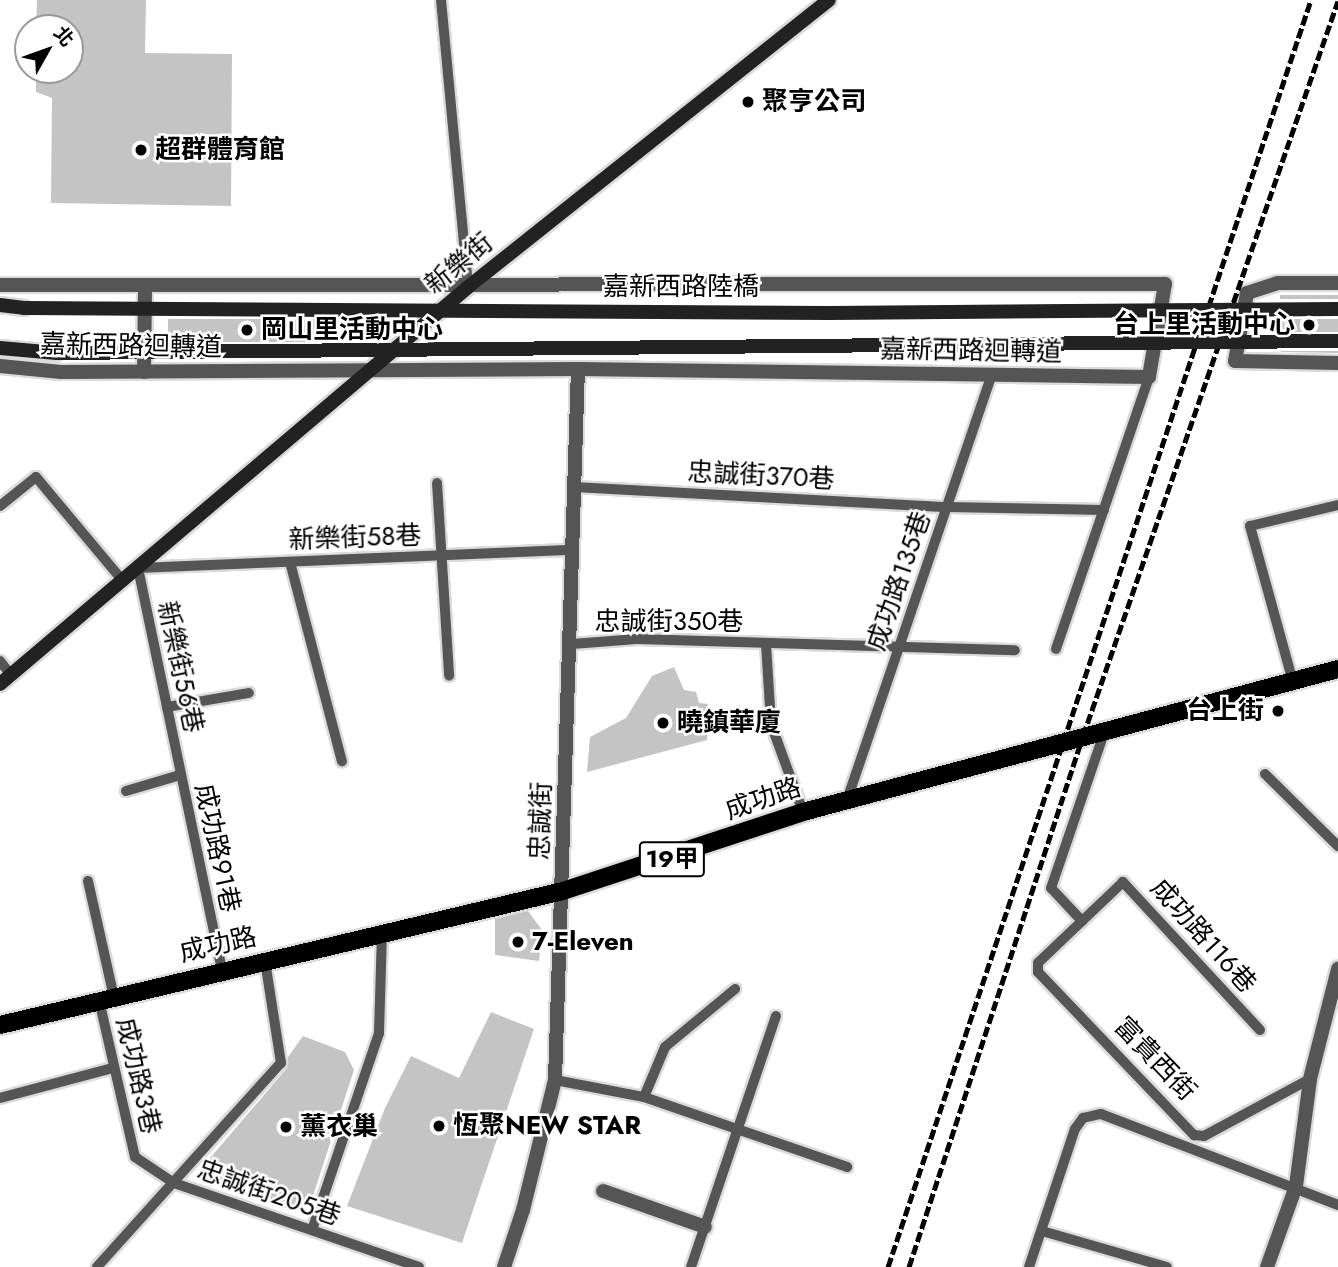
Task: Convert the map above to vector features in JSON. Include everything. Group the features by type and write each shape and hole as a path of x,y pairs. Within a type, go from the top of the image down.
{"main road":[{"name":"成功路","path":"0,1025 222,970 563,891 803,812 1338,669"}],"street":[{"name":"新樂街","path":"5,679 468,287 829,0"},
{"path":"1338,283 1278,283 1247,293 1236,361 1338,363"},
{"path":"0,285 468,287 1165,284 1149,377"},
{"path":"144,372 145,286"},
{"name":"嘉新西路陸橋","path":"0,305 24,308 815,313 1338,309"},
{"path":"0,348 57,353 1338,341"},
{"name":"嘉新西路迴轉道","path":"0,366 144,372 578,369 1149,377"},
{"name":"忠誠街","path":"503,1267 523,1210 555,1080 572,644 573,487 578,369"},
{"path":"1267,1267 1296,1185 1310,1079 1338,969"},
{"path":"603,1191 705,1227"}],"lane":[{"path":"441,0 468,287"},
{"name":"成功路135巷","path":"847,800 992,375"},
{"path":"1056,649 1149,377"},
{"path":"0,506 36,477 123,581"},
{"path":"437,483 449,676"},
{"name":"忠誠街370巷","path":"573,487 947,507 1104,510"},
{"path":"1293,682 1250,526 1338,505"},
{"name":"新樂街58巷","path":"138,568 574,550"},
{"path":"290,562 342,761"},
{"name":"新樂街56巷","path":"138,568 180,775"},
{"name":"忠誠街350巷","path":"572,644 637,639 898,649 1015,650"},
{"path":"766,644 771,724 803,812"},
{"path":"0,660 5,679"},
{"path":"167,707 249,693"},
{"path":"1082,921 1051,888 1106,730"},
{"path":"1265,774 1338,846"},
{"path":"126,791 180,775"},
{"name":"成功路91巷","path":"180,775 222,970"},
{"name":"成功路3巷","path":"88,881 106,998 113,1068 135,1157 174,1183"},
{"name":"成功路116巷","path":"1082,921 1123,882 1260,1030"},
{"name":"富貴西街","path":"1082,921 1038,963 1038,972 1194,1135 1204,1136 1310,1079"},
{"path":"312,1230 379,1033 382,933"},
{"path":"174,1183 281,1063 265,961"},
{"path":"644,1097 665,1047 735,989"},
{"path":"691,1267 776,1016"},
{"path":"0,1098 113,1068"},
{"path":"555,1080 644,1097 738,1127 847,1167"},
{"path":"1029,1267 1075,1129 1083,1118 1101,1114 1296,1185 1338,1205"},
{"name":"忠誠街205巷","path":"97,1267 174,1183 419,1267"},
{"path":"1042,1231 1167,1267"}],"building":[{"name":"超群體育館","path":"37,0 146,0 145,53 232,54 231,206 51,203 52,98 36,92 36,84 84,84 84,14 36,14"},
{"path":"1280,295 1338,295 1338,299 1280,299"},
{"path":"168,319 325,319 325,342 168,342"},
{"path":"1280,319 1338,319 1338,332 1280,332"},
{"path":"1338,351 1338,353 1281,352"},
{"name":"曉鎮華廈","path":"674,667 684,690 696,692 699,703 708,704 707,740 587,772 590,737 626,718 652,676"},
{"name":"7-Eleven","path":"528,911 542,930 539,961 495,955 495,919"},
{"name":"恆聚NEW STAR","path":"491,1012 534,1029 462,1243 347,1206 385,1108 411,1056 459,1078"},
{"name":"薰衣巢","path":"303,1036 345,1052 354,1070 311,1202 294,1211 194,1177 287,1068 288,1057"}],"railway":[{"path":"888,1267 1311,0"},
{"path":"909,1267 1083,736 1338,1"}],"place":[{"name":"聚亨公司","path":"748,102"},
{"name":"超群體育館","path":"141,150"},
{"name":"台上里活動中心","path":"1309,325"},
{"name":"岡山里活動中心","path":"247,330"},
{"name":"台上街","path":"1278,711"},
{"name":"曉鎮華廈","path":"663,723"},
{"name":"7-Eleven","path":"518,942"},
{"name":"恆聚NEW STAR","path":"439,1126"},
{"name":"薰衣巢","path":"286,1127"}]}
